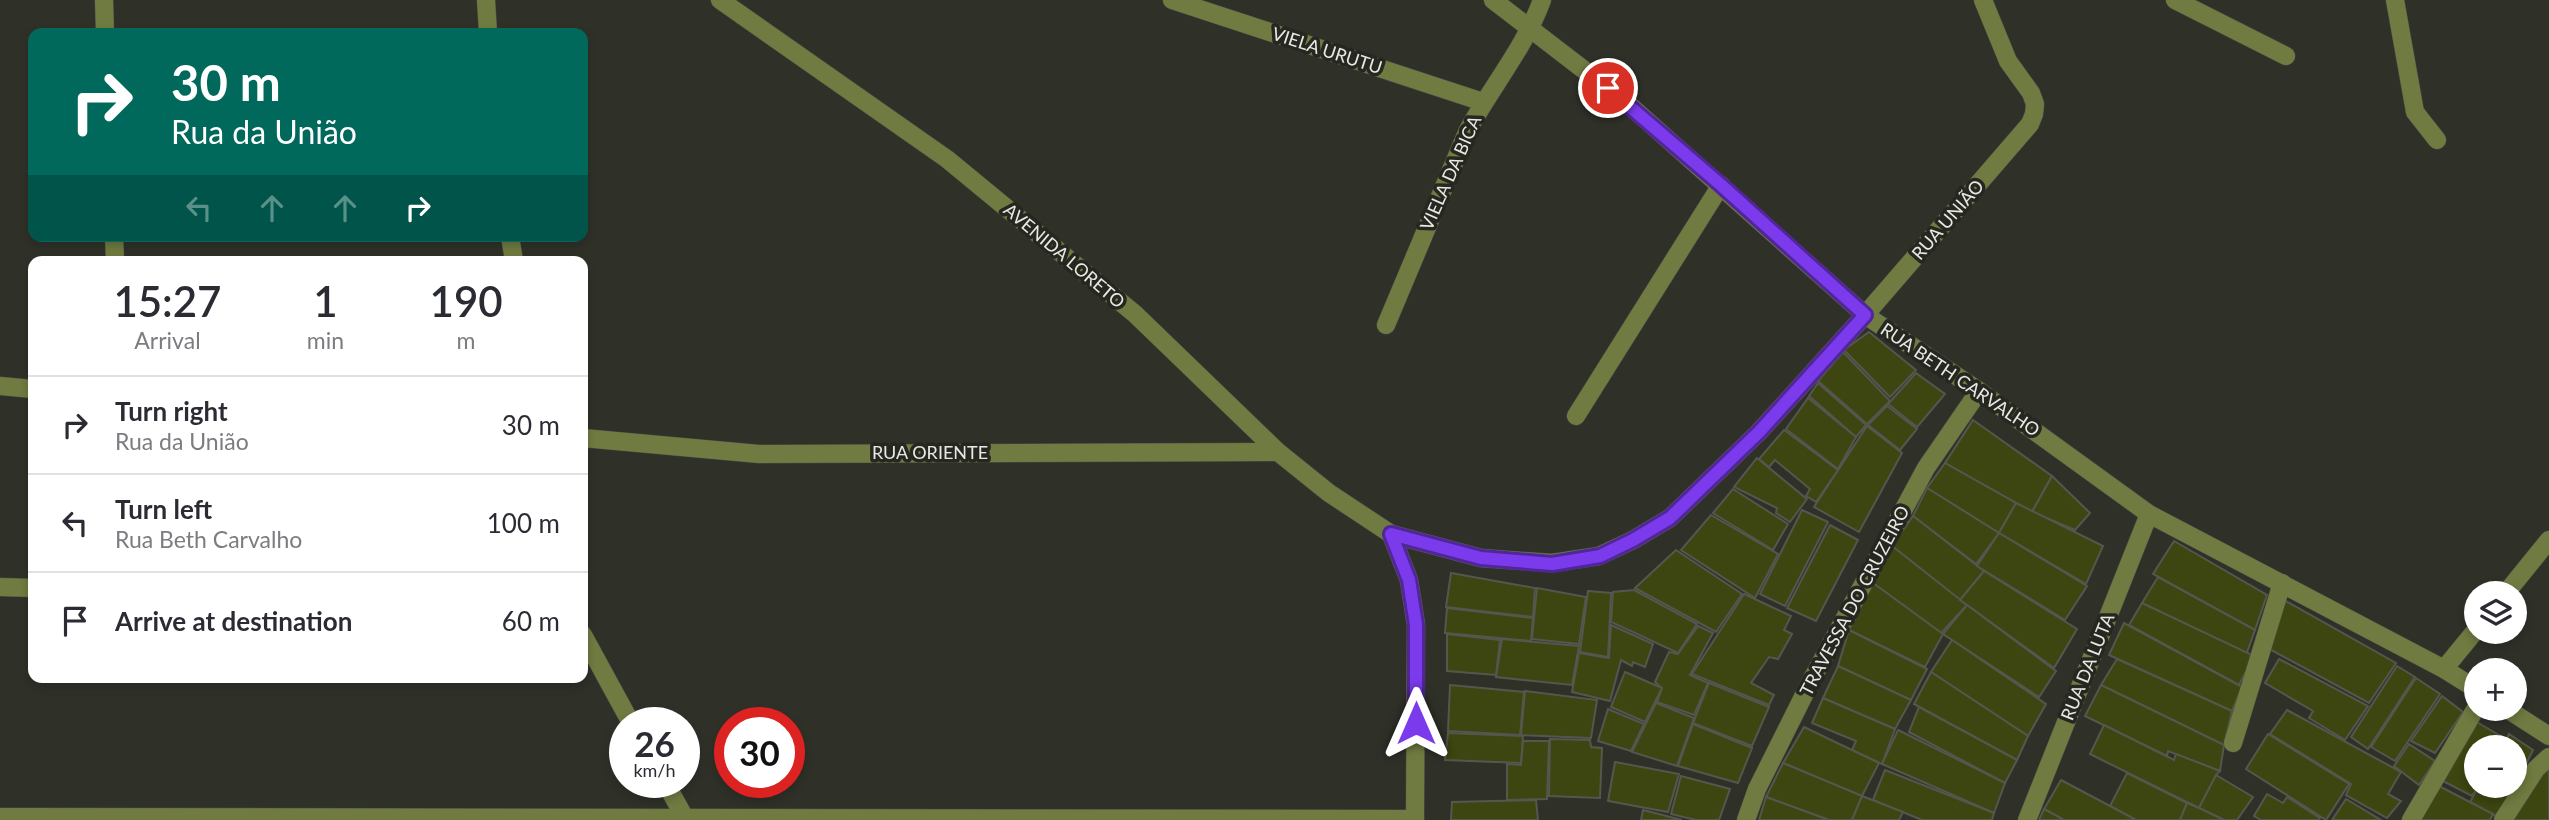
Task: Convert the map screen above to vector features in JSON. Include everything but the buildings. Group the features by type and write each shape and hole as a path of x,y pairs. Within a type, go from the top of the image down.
{"street":[{"path":"104,0 105,28"},
{"path":"486,0 488,28"},
{"name":"AVENIDA LORETO","path":"720,0 947,159 1135,314 1278,452 1329,493 1391,534"},
{"name":"VIELA URUTU","path":"1172,0 1483,102"},
{"name":"RUA BETH CARVALHO","path":"1493,0 1627,103 1865,315 1979,391 2150,514 2464,682"},
{"name":"VIELA DA BICA","path":"1386,325 1468,130 1483,102 1532,29 1542,0"},
{"name":"RUA UNIÃO","path":"1391,534 1481,558 1552,564 1600,556 1670,518 1759,432 1865,315 2030,124 2035,104 2031,93 2008,61 1983,0"},
{"path":"2175,0 2286,57"},
{"path":"2395,0 2415,112 2437,140"},
{"path":"1576,416 1721,185"},
{"path":"0,386 28,389"},
{"name":"TRAVESSA DO CRUZEIRO","path":"1746,820 1756,789 1926,468 1979,391"},
{"name":"RUA ORIENTE","path":"588,438 759,454 1278,452"},
{"name":"RUA DA LUTA","path":"2027,820 2150,514"},
{"path":"0,817 1415,820 1416,625 1409,580 1391,534"},
{"path":"2516,581 2549,540"},
{"path":"2233,743 2282,583"},
{"path":"0,587 28,589"},
{"path":"2444,669 2465,644"},
{"path":"588,648 622,707"},
{"path":"2411,820 2468,721"},
{"path":"2526,721 2549,736"},
{"path":"2503,820 2536,769 2549,757"},
{"path":"674,798 685,818"}],"route":[{"path":"1416,723 1416,625 1409,580 1391,534 1481,558 1552,564 1600,556 1670,518 1759,432 1865,315 1721,185 1608,88"}]}
